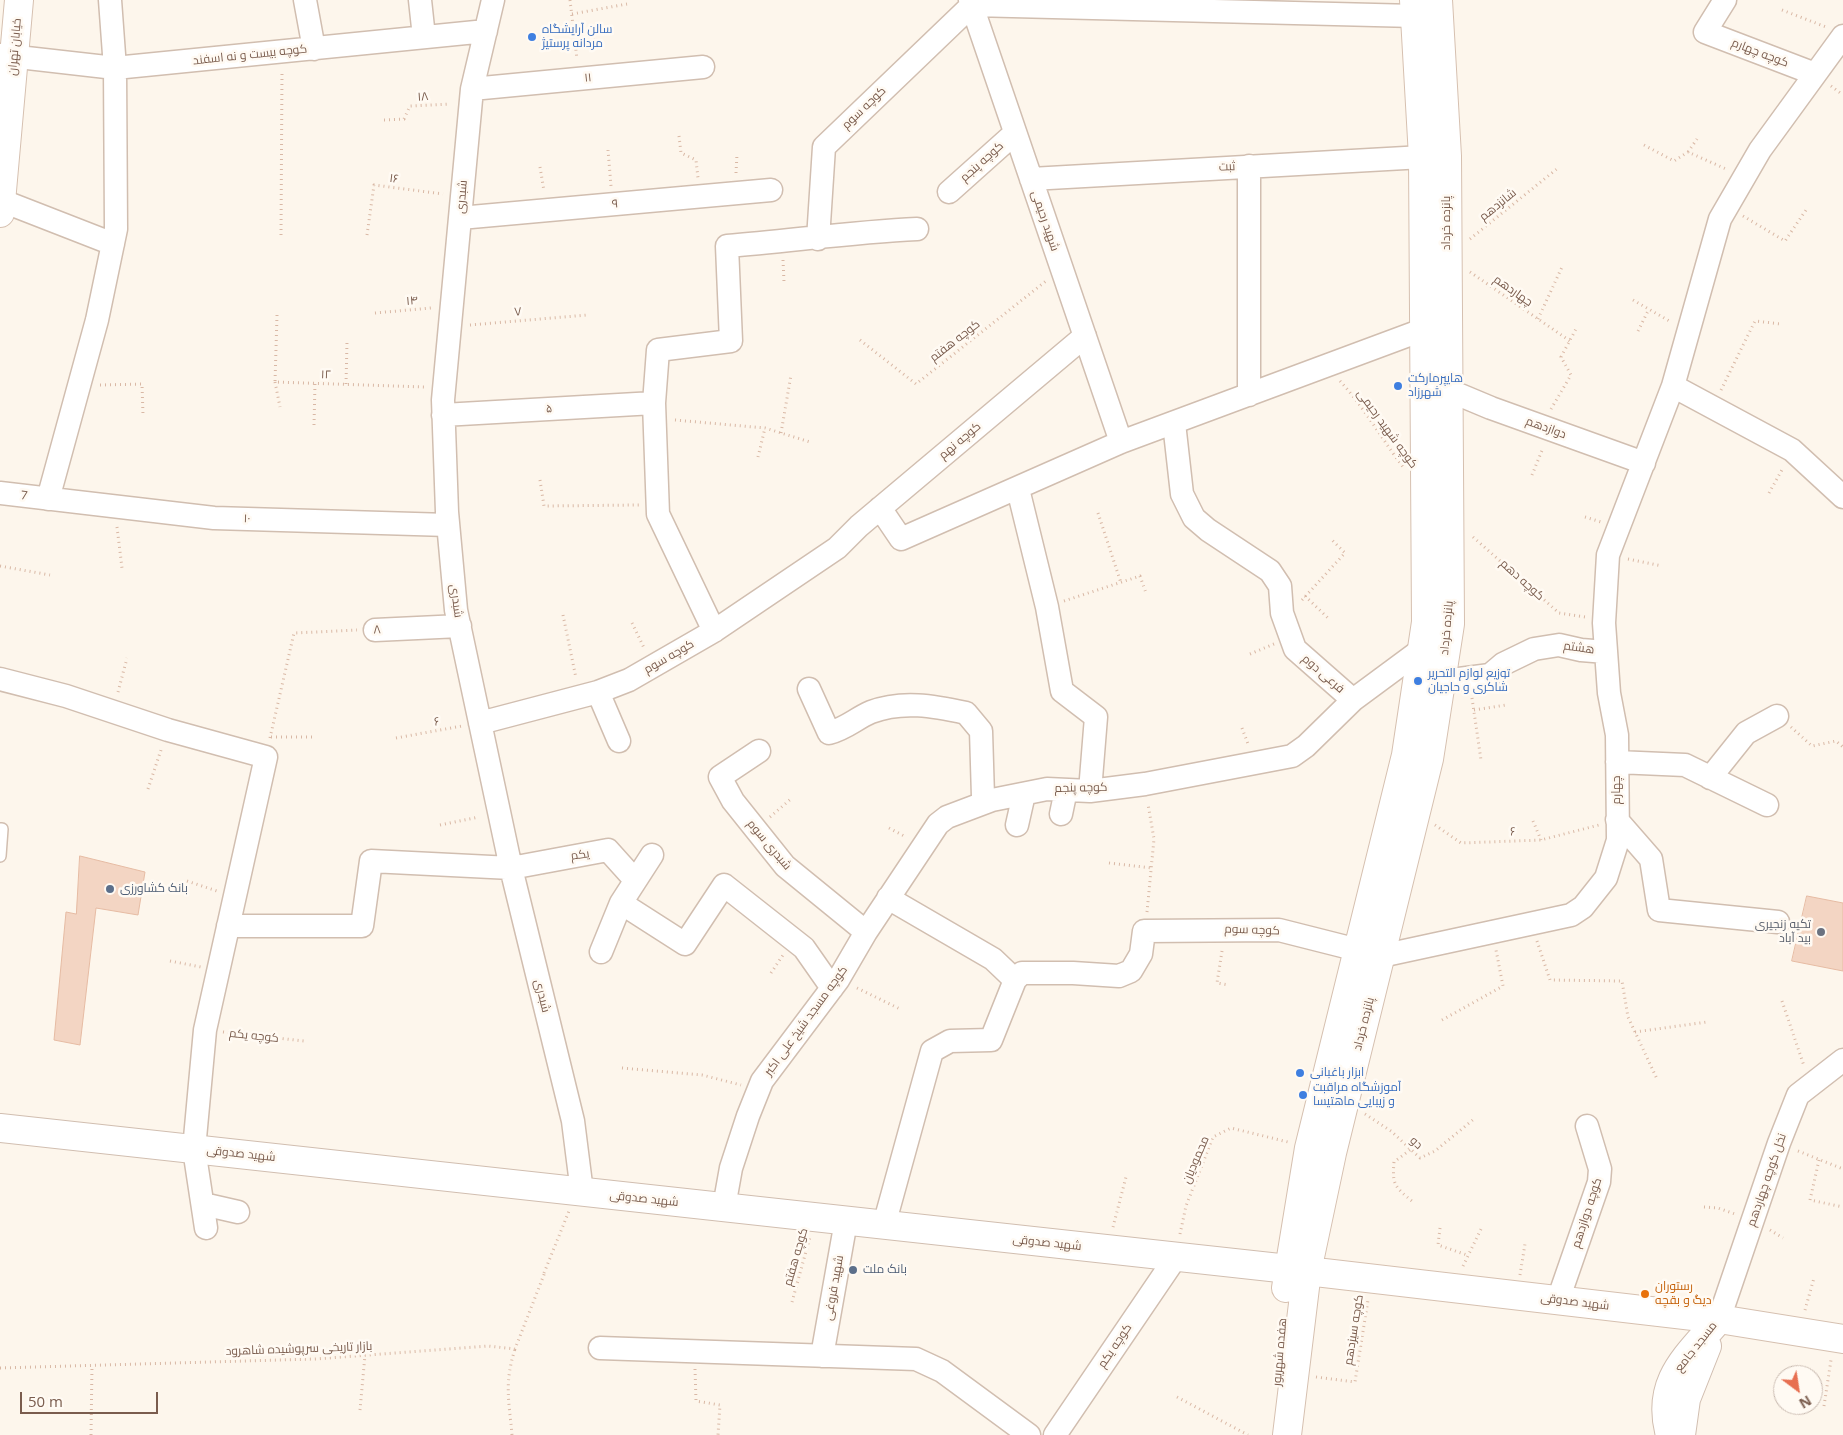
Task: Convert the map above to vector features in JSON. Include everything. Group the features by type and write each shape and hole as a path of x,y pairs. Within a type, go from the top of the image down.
{"main road":[{"name":"خیابان تهران","path":"0,204 7,55 19,0"},
{"name":"پانزده خرداد","path":"1297,1270 1309,1148 1369,953 1416,812 1429,759 1450,624 1447,156 1438,0"},
{"name":"پانزده خرداد","path":"1297,1270 1343,1106 1406,755 1426,622 1423,157 1415,8"},
{"name":"شهید صدوقی","path":"0,1128 1371,1278 1718,1319 1839,1338"},
{"name":"هفده شهریور","path":"1286,1435 1294,1374 1297,1270"},
{"name":"هفده شهریور","path":"1271,1435 1297,1270"},
{"name":"مسجد جامع","path":"1670,1435 1665,1417 1667,1393 1676,1372 1718,1319"},
{"name":"مسجد جامع","path":"1681,1435 1686,1399 1718,1319"}],"street":[{"path":"48,499 98,320 116,230 115,68 110,0"},
{"path":"305,0 314,48"},
{"path":"420,0 424,38"},
{"name":"شبدری","path":"493,0 472,96 444,388 443,415 448,525 460,626 480,723 511,868 572,1121 578,1192"},
{"name":"کوچه چهارم","path":"1725,0 1706,32 1815,74"},
{"path":"971,2 1415,8"},
{"name":"شهید رحیمی","path":"971,2 1121,442"},
{"name":"کوچه سوم","path":"818,239 824,147 971,2"},
{"name":"کوچه بیست و نه اسفند","path":"7,55 115,68 486,31"},
{"name":"چهارم","path":"1369,953 1492,932 1571,915 1583,907 1606,878 1618,840 1617,735 1609,693 1604,617 1608,555 1673,386 1720,219 1760,150 1815,74 1839,34"},
{"name":"۱۱","path":"472,96 579,79 703,67"},
{"name":"کوچه پنجم","path":"949,192 1015,133"},
{"name":"ثبت","path":"1031,179 1423,157"},
{"path":"1248,166 1249,395"},
{"name":"۹","path":"461,207 613,204 771,190"},
{"path":"0,204 113,244"},
{"path":"714,631 658,514 654,410 658,350 731,340 726,246 818,239 871,231 917,229"},
{"path":"880,508 901,539 1121,442 1424,329"},
{"name":"کوچه نهم","path":"838,548 880,508 1085,336"},
{"path":"1673,386 1792,450 1843,497"},
{"name":"دوازدهم","path":"1448,390 1545,428 1644,462"},
{"name":"۵","path":"443,415 654,410"},
{"name":"فرعی دوم","path":"1174,422 1182,494 1194,518 1270,571 1280,586 1284,619 1295,649 1353,700"},
{"path":"1018,489 1047,607 1062,691 1096,717 1090,791"},
{"name":"7","path":"0,493 48,499"},
{"name":"۱۰","path":"48,499 214,518 448,525"},
{"name":"کوچه سوم","path":"480,723 589,694 629,680 714,631 838,548"},
{"name":"۸","path":"375,630 460,626"},
{"name":"هشتم","path":"1441,684 1470,677 1490,675 1503,664 1534,649 1559,645 1581,650 1606,652"},
{"name":"کوچه پنجم","path":"992,800 1047,789 1090,791 1145,784 1292,756 1306,746 1353,700 1422,648"},
{"path":"0,680 113,710 168,730 268,747 205,1030 194,1149 206,1228"},
{"path":"809,688 829,733 846,728 868,713 888,706 928,705 966,713 981,731 981,787 983,797 992,800"},
{"path":"589,694 619,741"},
{"path":"1710,778 1746,733 1777,716"},
{"name":"شبدری سوم","path":"759,751 720,777 733,801 785,866 866,932"},
{"path":"1617,762 1685,765 1767,805"},
{"path":"1061,814 1066,790"},
{"path":"1018,825 1024,794"},
{"name":"کوچه مسجد شیخ علی اکبر","path":"724,1207 731,1168 762,1081 835,984 866,932 938,824 947,817 992,800"},
{"path":"1617,820 1651,859 1659,910 1778,922"},
{"name":"یکم","path":"511,868 608,850 635,880"},
{"path":"601,952 620,903 652,855"},
{"path":"228,926 362,926 371,861 511,868"},
{"path":"620,903 685,944 724,885 804,948 835,984"},
{"path":"888,898 993,959 1015,980"},
{"name":"کوچه سوم","path":"1144,931 1279,930 1369,953"},
{"path":"884,1225 932,1051 950,1041 991,1040 1015,980 1022,973 1073,973 1119,976 1131,971 1140,954 1144,931"},
{"name":"نخل کوچه چهاردهم","path":"1718,1319 1778,1143 1798,1095 1843,1060"},
{"name":"کوچه دوازدهم","path":"1558,1300 1599,1182 1600,1169 1587,1126"},
{"path":"202,1204 238,1212"},
{"name":"شهید فروغی","path":"822,1356 846,1221"},
{"name":"کوچه یکم","path":"1055,1435 1176,1257"},
{"path":"600,1348 916,1359 942,1371 1029,1435"}],"lane":[{"path":"0,829 2,829 0,856"}],"path":[{"path":"570,0 579,79"},
{"path":"572,14 627,4"},
{"path":"1782,10 1839,34"},
{"path":"576,46 595,40"},
{"path":"281,235 282,52"},
{"name":"۱۸","path":"384,120 404,118 410,106 472,96"},
{"path":"679,136 682,152 696,160 700,196"},
{"path":"1644,145 1674,161 1688,152 1697,139"},
{"path":"608,150 613,204"},
{"path":"1688,152 1745,176"},
{"name":"شانزدهم","path":"1447,254 1466,242 1558,168"},
{"name":"۱۶","path":"367,235 374,185 461,207"},
{"path":"1727,207 1785,241 1808,207"},
{"name":"چهاردهم","path":"1447,254 1570,341"},
{"path":"1538,318 1562,267"},
{"name":"کوچه هفتم","path":"860,340 916,384 1062,268"},
{"path":"1633,300 1689,332"},
{"path":"1638,331 1649,309"},
{"name":"۱۴","path":"375,313 451,317"},
{"path":"277,315 275,382 280,407"},
{"name":"۷","path":"451,317 587,315"},
{"path":"1713,406 1755,321 1781,324"},
{"path":"1532,475 1545,428 1571,375 1561,357 1577,328"},
{"path":"346,384 347,342"},
{"name":"کوچه شهید رحیمی","path":"1327,366 1360,403 1382,440 1406,471"},
{"path":"781,433 791,375"},
{"name":"۱۲","path":"275,382 444,388"},
{"path":"314,383 314,425"},
{"path":"79,386 142,384 143,416"},
{"path":"654,410 766,428 810,442"},
{"path":"758,457 766,428"},
{"path":"1769,492 1792,450"},
{"path":"540,480 544,506 658,504"},
{"path":"115,507 122,568"},
{"path":"1098,514 1121,583"},
{"name":"کوچه دهم","path":"1449,517 1558,613 1604,617"},
{"path":"1284,619 1345,553 1331,539"},
{"path":"1608,555 1662,566"},
{"path":"0,566 50,575"},
{"path":"1047,607 1140,576 1146,593"},
{"path":"1306,596 1328,618"},
{"path":"563,615 589,694"},
{"path":"632,624 654,666"},
{"name":"۸","path":"268,747 294,633 375,630"},
{"path":"113,710 127,658"},
{"path":"1470,677 1481,760"},
{"path":"1474,710 1506,705"},
{"path":"1777,716 1812,746 1836,741 1843,747"},
{"name":"۶","path":"396,738 480,723"},
{"path":"148,789 168,730"},
{"path":"268,747 314,737"},
{"path":"1144,931 1154,838 1145,784"},
{"path":"756,830 792,798"},
{"name":"۶","path":"1416,812 1461,844 1541,840 1617,820"},
{"path":"440,825 500,814"},
{"path":"1532,821 1541,840"},
{"path":"1108,863 1152,868"},
{"path":"187,880 235,898"},
{"path":"1531,924 1550,980 1622,981 1628,1017 1657,1079"},
{"path":"1225,929 1216,983 1229,985"},
{"path":"1442,1020 1503,986 1492,932"},
{"path":"170,961 218,971"},
{"path":"835,984 900,1009"},
{"path":"1782,1001 1811,1085"},
{"path":"1635,1032 1707,1022"},
{"name":"کوچه یکم","path":"205,1030 304,1041"},
{"path":"622,1068 702,1075 758,1090"},
{"name":"دو","path":"1343,1106 1366,1114 1392,1131 1420,1158 1435,1151 1474,1119"},
{"name":"محمودیان","path":"1176,1257 1186,1206 1213,1137 1231,1128 1309,1148"},
{"path":"1778,1143 1843,1170"},
{"path":"1410,1150 1394,1162 1392,1178 1396,1188 1412,1202"},
{"path":"1819,1160 1810,1200 1843,1207"},
{"path":"1107,1250 1126,1177"},
{"path":"512,1435 507,1400 508,1374 515,1349 568,1211 578,1192"},
{"name":"کوچه هفتم","path":"792,1302 816,1218"},
{"path":"1440,1228 1438,1245 1467,1255"},
{"path":"1456,1288 1467,1255 1481,1229"},
{"path":"1517,1295 1525,1244"},
{"name":"کوچه سیزدهم","path":"1294,1374 1355,1382 1371,1278"},
{"path":"1798,1332 1814,1278"},
{"path":"1824,1406 1839,1338"},
{"name":"بازار تاریخی سرپوشیده شاهرود","path":"0,1368 365,1355 488,1346 515,1349"},
{"path":"695,1351 696,1401 720,1405 718,1435"},
{"path":"360,1410 365,1355"},
{"path":"91,1435 92,1365"},
{"path":"1177,1397 1248,1435"}],"building":[{"path":"80,856 145,872 138,915 96,908 80,1045 54,1040 66,912 76,914"},
{"name":"تکیه زنجیری بید آباد","path":"1807,896 1843,903 1843,971 1792,961"}],"place":[{"name":"سالن آرایشگاه مردانه پرستیژ","path":"532,37"},
{"name":"هایپرمارکت شهرزاد","path":"1398,386"},
{"name":"توزیع لوازم التحریر شاکری و حاجیان","path":"1418,681"},
{"name":"بانک کشاورزی","path":"110,889"},
{"name":"تکیه زنجیری بید آباد","path":"1821,932"},
{"name":"ابزار باغبانی","path":"1300,1073"},
{"name":"آموزشگاه مراقبت و زیبایی ماهتیسا","path":"1303,1095"},
{"name":"بانک ملت","path":"853,1270"},
{"name":"رستوران دیگ و بقچه","path":"1645,1294"}]}
